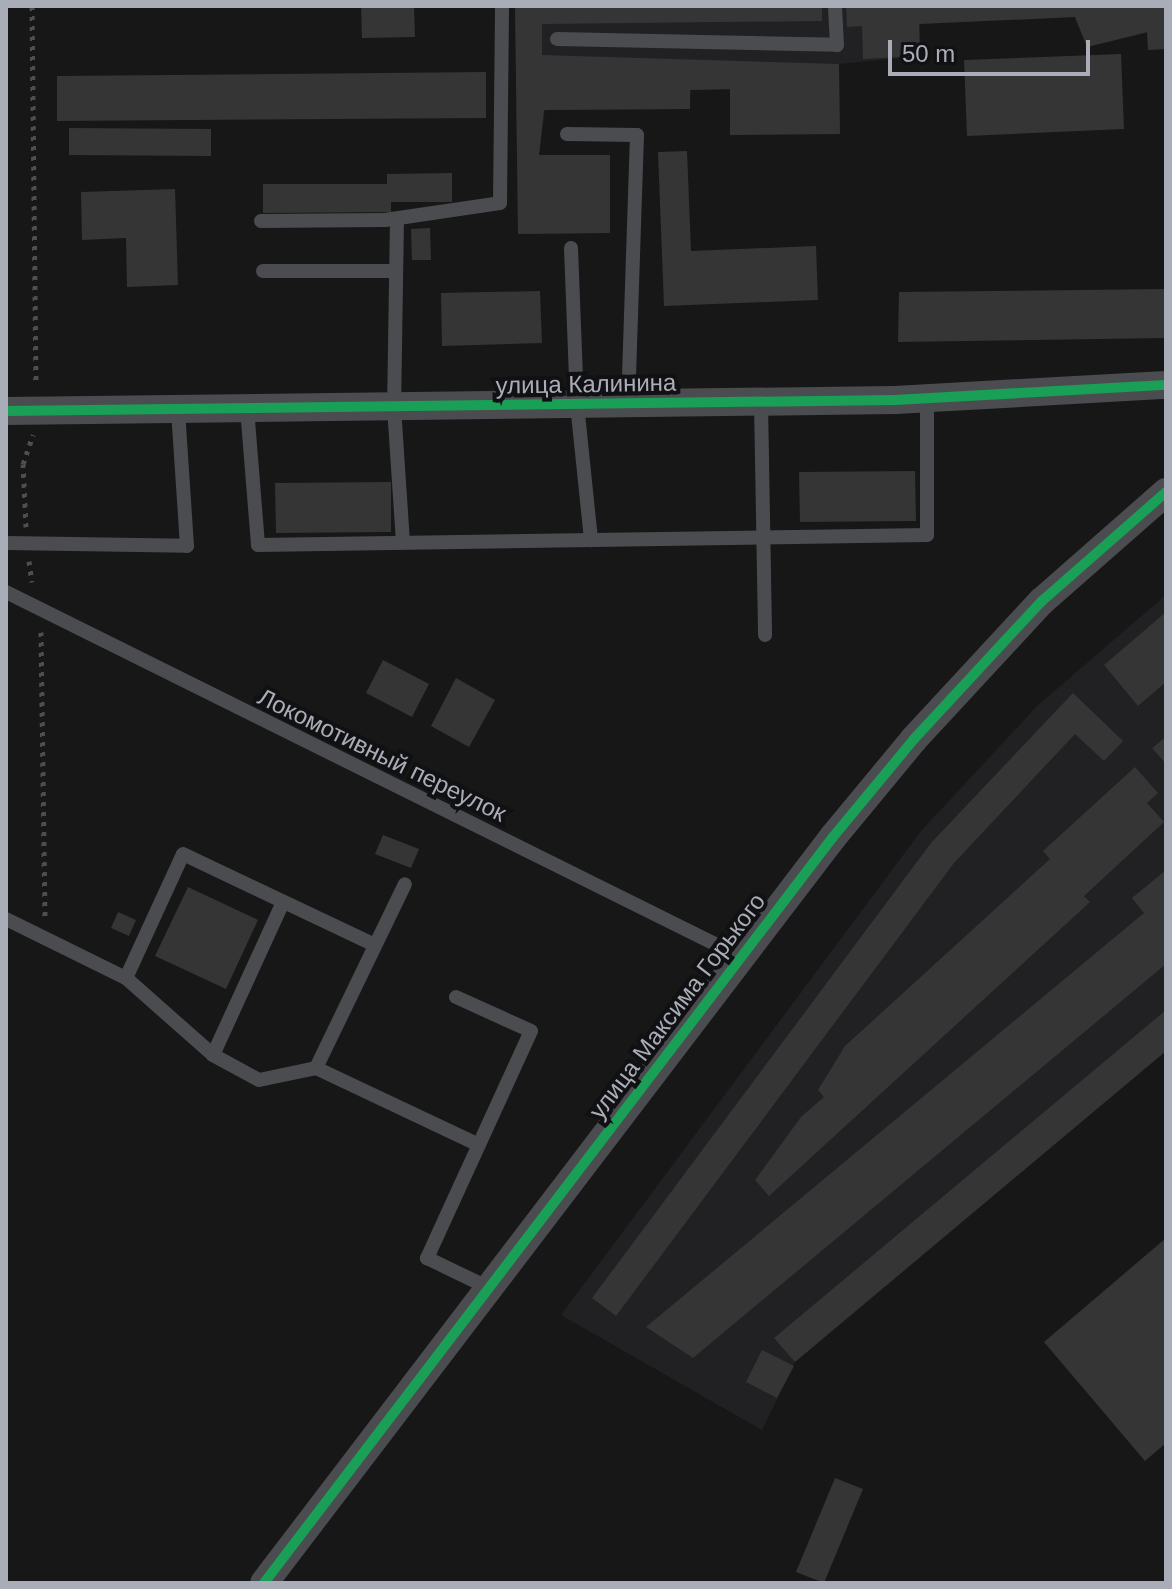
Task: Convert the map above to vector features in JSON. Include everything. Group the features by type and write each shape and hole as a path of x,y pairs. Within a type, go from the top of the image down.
{"street":[{"name":"улица Калинина","path":"6,411 927,399 1166,385"},
{"name":"улица Максима Горького","path":"264,1583 739,956 924,727 1042,601 1166,492"}],"lane":[{"path":"261,221 397,219 500,203 502,6"},
{"path":"557,39 837,45 835,6"},
{"path":"567,134 637,135 628,404"},
{"path":"397,219 394,407 403,543"},
{"path":"571,248 577,404 591,540"},
{"path":"263,271 396,271"},
{"path":"247,408 258,545 927,535 927,399"},
{"path":"761,402 765,635"},
{"path":"6,543 187,546 178,409"},
{"name":"Локомотивный переулок","path":"6,592 739,956"},
{"path":"126,978 183,854 375,945"},
{"path":"316,1068 405,884"},
{"path":"213,1055 283,902"},
{"path":"6,919 126,978 213,1055 259,1080 316,1068 479,1145"},
{"path":"456,997 531,1031 427,1258 487,1287"}],"path":[{"path":"32,6 37,426 23,464 27,543 43,642 45,938"}],"shaded area":[{"path":"515,6 1166,6 1166,67 1165,49 1148,50 1147,33 1087,47 1075,17 920,24 920,56 839,64 839,88 691,90 690,109 545,110 539,155 610,155 610,233 518,234"},
{"path":"1166,595 1166,1051 795,1362 762,1430 561,1315 921,831 1037,706"}],"building":[{"path":"361,6 414,6 415,37 362,38"},
{"path":"515,6 822,6 822,21 542,24 542,55 839,64 840,134 730,135 730,89 690,90 690,109 544,110 539,155 610,155 610,233 518,234"},
{"path":"846,6 1166,6 1166,49 1148,50 1147,32 1087,47 1075,17 919,24 920,56 863,59 862,26 847,27"},
{"path":"1121,54 1124,129 967,136 964,60"},
{"path":"486,72 486,118 57,121 57,76"},
{"path":"69,128 211,129 211,156 69,155"},
{"path":"687,151 691,251 816,246 818,300 664,306 658,152"},
{"path":"452,173 452,202 391,202 391,212 263,213 263,184 387,184 387,174"},
{"path":"175,189 178,285 127,287 126,238 82,240 81,192"},
{"path":"430,228 431,260 412,260 411,229"},
{"path":"1166,289 1166,338 898,342 899,292"},
{"path":"540,291 542,343 442,346 441,293"},
{"path":"915,471 916,521 800,522 799,472"},
{"path":"391,482 391,532 276,533 275,483"},
{"path":"1166,612 1166,682 1138,706 1104,665"},
{"path":"383,660 429,684 412,717 366,693"},
{"path":"456,678 495,700 469,747 431,726"},
{"path":"1073,693 1123,741 1104,761 1075,734 954,863 616,1316 592,1298 931,843"},
{"path":"1166,737 1166,764 1152,748"},
{"path":"1135,767 1158,793 1147,803 1164,822 1084,896 1090,902 769,1196 755,1180 801,1117 824,1097 818,1090 845,1046 1050,859 1043,851"},
{"path":"383,835 419,849 411,868 375,854"},
{"path":"1166,870 1166,964 693,1358 646,1327 1144,913 1132,898"},
{"path":"188,887 258,920 226,989 155,956"},
{"path":"118,912 136,920 129,936 111,928"},
{"path":"1166,1010 1166,1051 795,1362 774,1338"},
{"path":"1166,1238 1166,1443 1145,1461 1044,1342"},
{"path":"762,1350 794,1366 777,1398 746,1382"},
{"path":"835,1478 863,1489 824,1583 796,1572"}],"cycle path":[{"path":"6,411 895,400 1166,385"},
{"path":"264,1583 833,837 914,739 1042,601 1166,492"}]}
